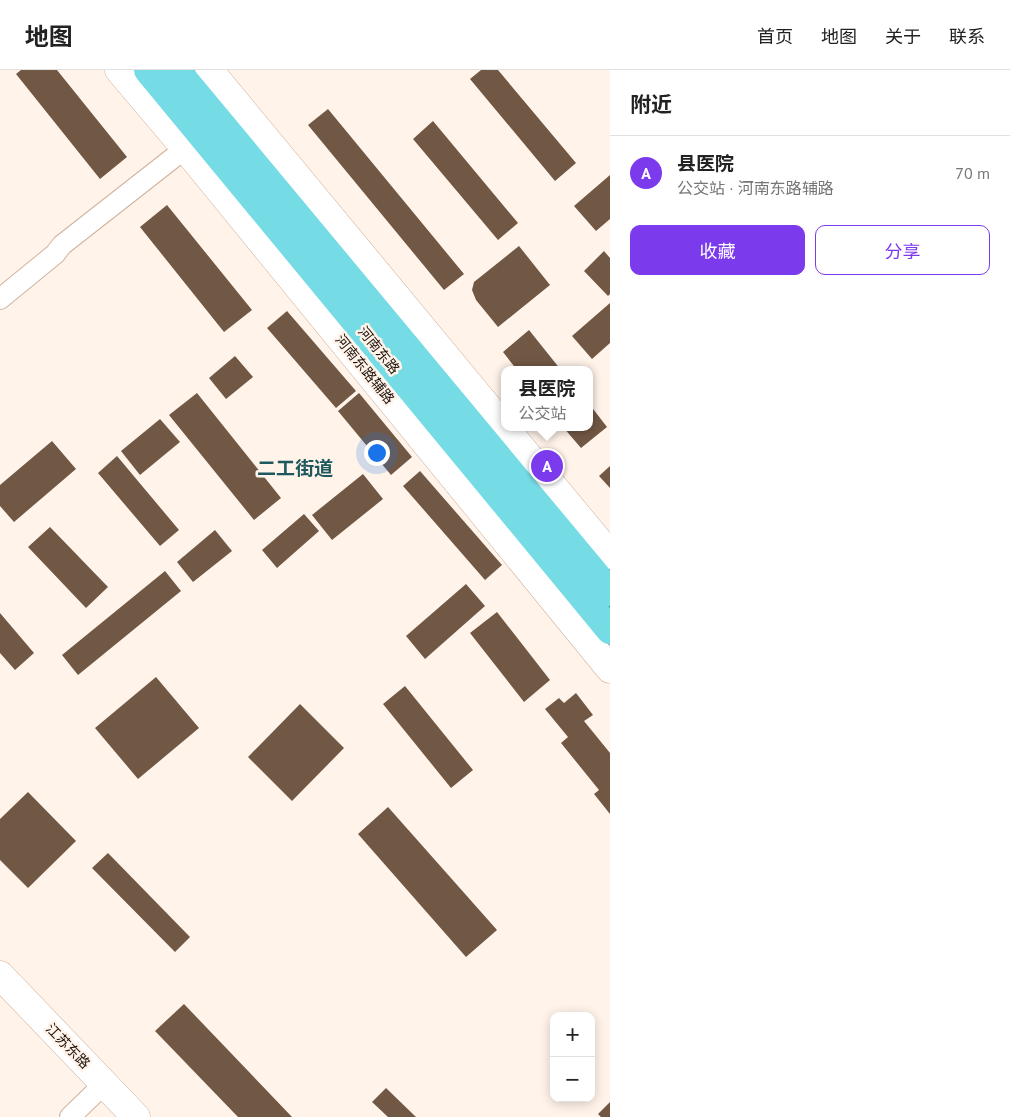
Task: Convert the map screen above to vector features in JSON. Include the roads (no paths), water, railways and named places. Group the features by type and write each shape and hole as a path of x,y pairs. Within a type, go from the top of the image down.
{"main road":[{"name":"河南东路","path":"148,70 610,630"},
{"name":"河南东路","path":"176,70 202,135 610,592"}],"street":[{"name":"河南东路辅路","path":"119,70 202,135 610,669"},
{"path":"209,70 501,423"},
{"path":"0,298 56,254 62,245 202,135"},
{"path":"507,431 610,555"},
{"name":"江苏东路","path":"0,975 136,1117"},
{"path":"70,1117 104,1084"}],"place":[{"name":"县医院","path":"547,466"}],"district":[{"name":"二工街道","path":"295,468"}]}
